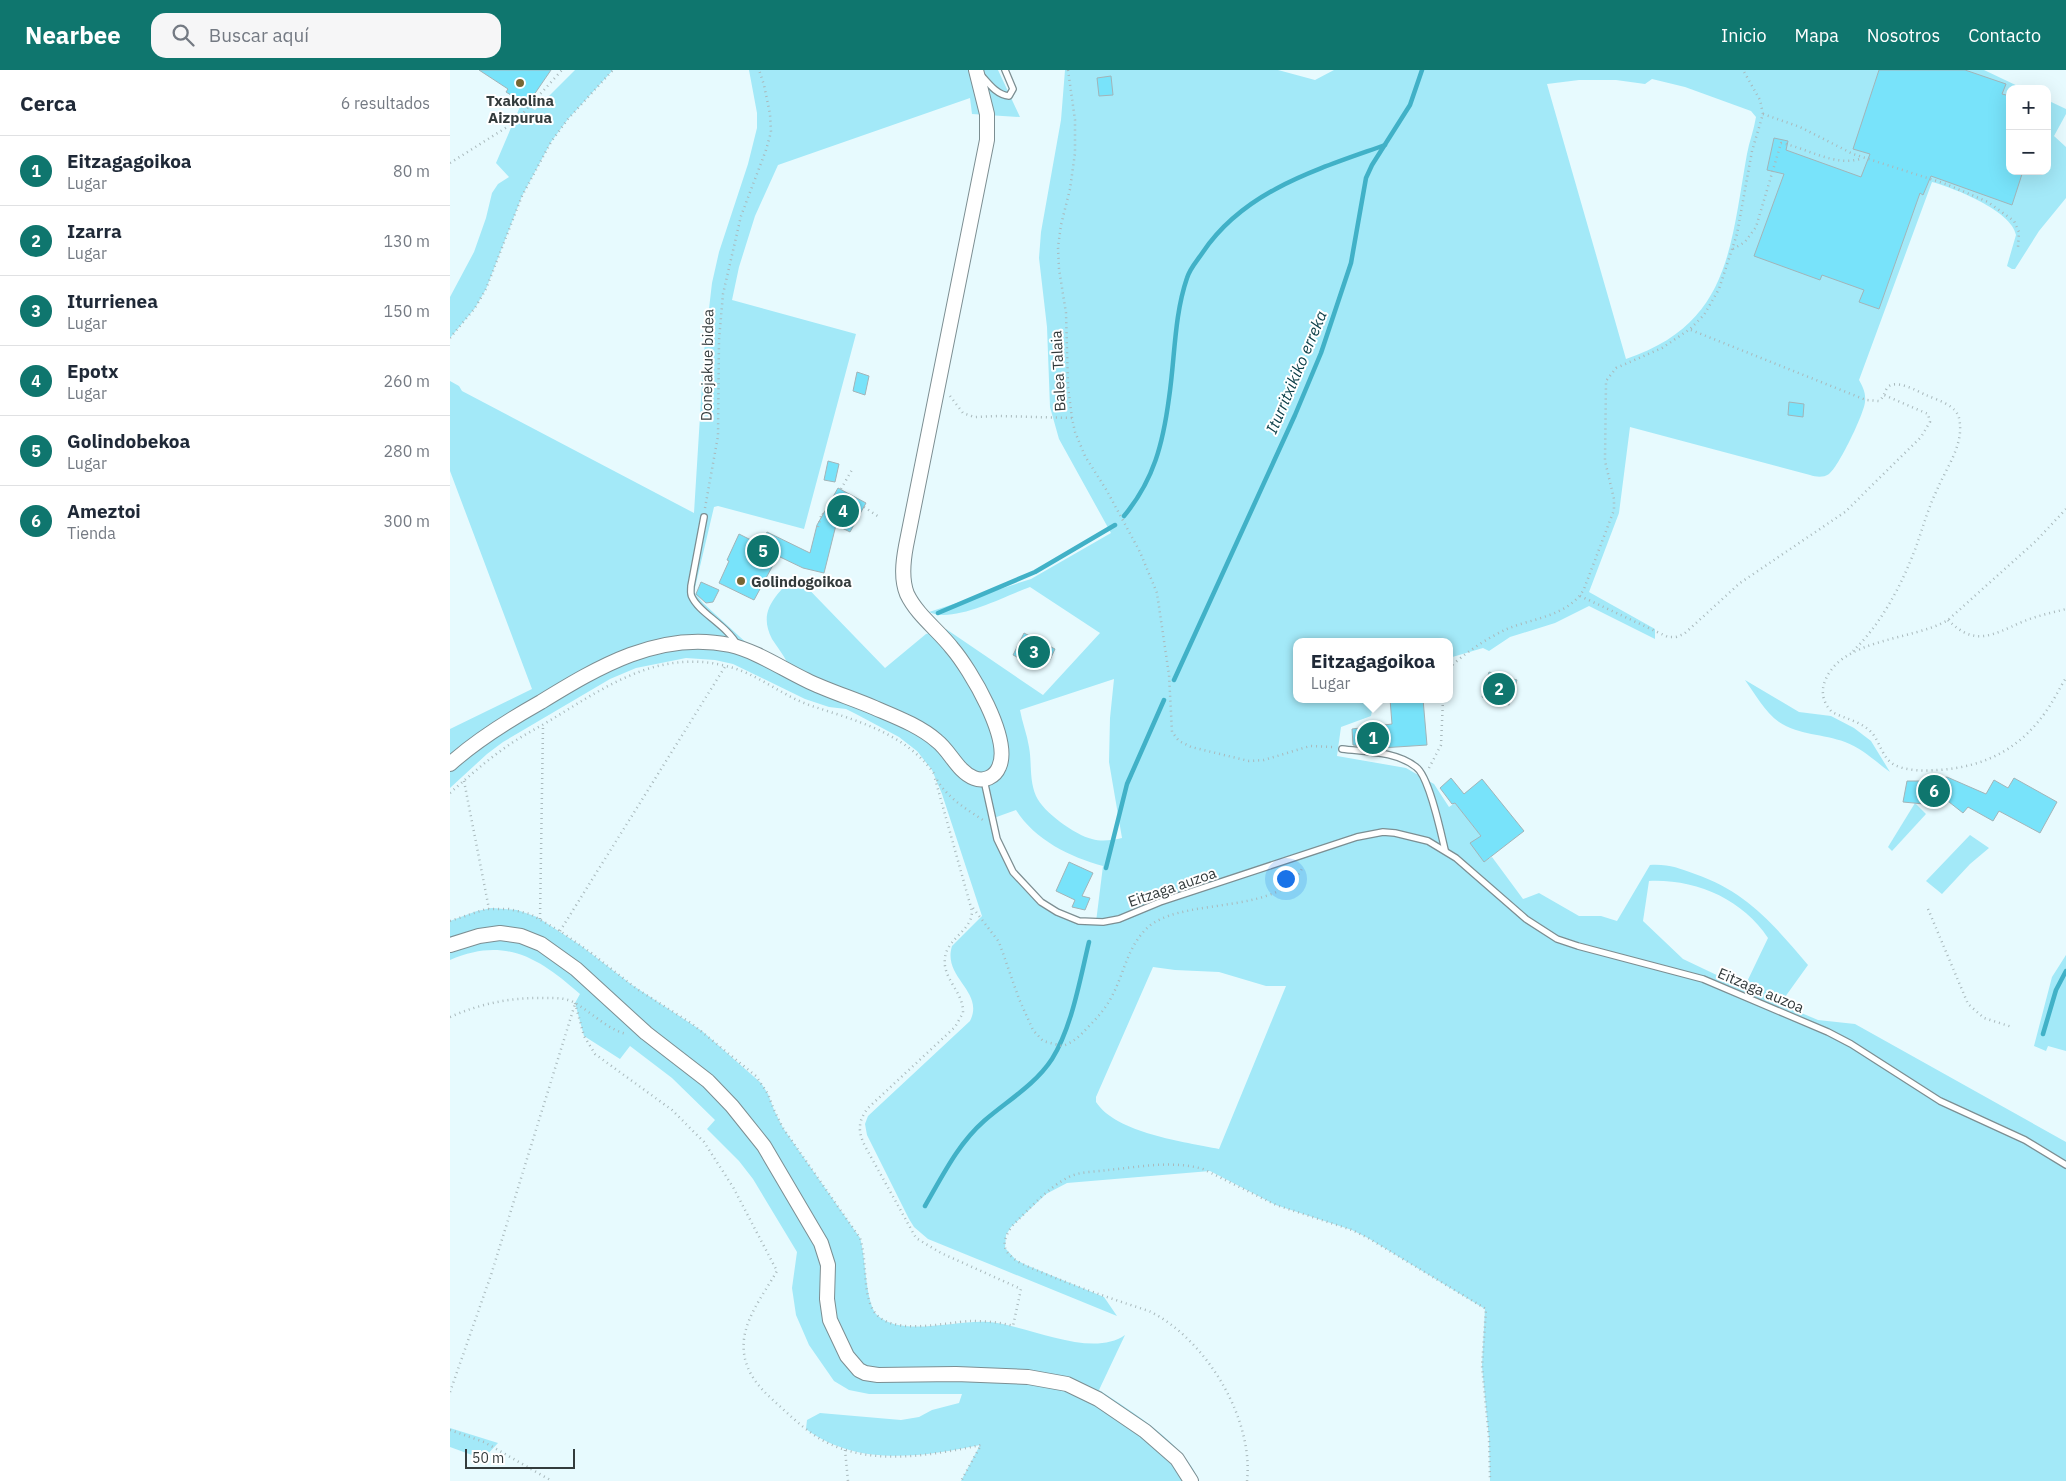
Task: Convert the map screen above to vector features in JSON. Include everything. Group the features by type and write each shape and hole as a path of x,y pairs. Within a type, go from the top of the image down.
{"street":[{"path":"450,764 490,733 582,677 619,658 644,650 681,644 709,643 738,648 814,684 872,707 915,727 938,742 970,777 984,780 993,775 1001,763 1001,747 993,720 981,693 950,644 924,618 910,599 903,577 906,546 987,140 987,114 976,70"},
{"path":"450,945 495,934 521,936 531,940 576,969 651,1037 712,1086 739,1113 764,1146 813,1227 823,1248 828,1265 827,1299 830,1320 847,1356 859,1370 878,1375 956,1374 1028,1377 1067,1384 1110,1406 1145,1431 1177,1459 1191,1481"}],"lane":[{"path":"976,70 996,90 1003,95 1010,96 1013,89 1004,70"},
{"path":"704,517 691,595 698,605 728,632 738,648"},
{"path":"1342,749 1392,756 1416,766 1422,774 1436,812 1445,850"},
{"name":"Eitzaga auzoa","path":"984,780 999,846 1010,866 1041,902 1072,919 1086,922 1119,919 1155,904 1358,837 1382,832 1417,837 1445,850 1526,919 1557,939 1709,981 1828,1032 1851,1044 1940,1101 2036,1145 2066,1165"}],"path":[{"path":"450,163 515,122 562,70"},
{"path":"450,338 475,308 486,289 522,196 551,142 568,119 613,70"},
{"name":"Donejakue bidea","path":"704,517 718,436 719,333 723,294 741,216 771,132 770,114 759,70"},
{"name":"Balea Talaia","path":"1068,70 1075,120 1075,153 1072,181 1061,225 1058,247 1059,269 1066,313 1068,392 1072,418 1075,432 1085,456 1107,491 1140,552 1157,593 1165,640 1172,732 1175,738 1183,744 1206,751 1256,761 1310,746 1342,749"},
{"path":"1453,665 1493,636 1507,629 1567,608 1580,596 1609,528 1614,510 1614,499 1605,461 1606,380 1616,368 1662,348 1690,329 1704,315 1714,300 1733,249 1744,202 1753,146 1763,114 1760,100 1743,70"},
{"path":"1763,114 1800,127 1863,158 1946,184 1988,202 2014,221 2019,232 2018,247"},
{"path":"1733,249 1745,242 1756,227 1781,143 1833,160 1848,161 1863,158"},
{"path":"1690,329 1866,400 1876,402 1882,399 1888,387 1896,384 1946,405 1958,414 1960,420 1959,436 1954,455 1937,488 1901,582 1870,633 1850,654 1838,662 1825,681 1822,689 1824,702 1832,712 1867,728 1876,738 1884,755 1892,764 1911,769 1936,770 1954,768 1999,756 2014,746 2039,720 2066,678"},
{"path":"938,385 950,395 959,410 968,416 1072,418"},
{"path":"1580,596 1662,634 1673,637 1684,634 1740,583 1845,512 1921,437 1930,422 1928,414 1884,395"},
{"path":"841,489 853,468"},
{"path":"864,507 879,516"},
{"path":"1850,654 1934,627 1948,620 2028,548 2066,509"},
{"path":"818,528 823,514"},
{"path":"1948,620 1964,633 1980,637 1998,633 2030,619 2066,609"},
{"path":"450,793 507,746 607,685 640,671 683,662 698,662 726,665 802,702 854,718 883,731 911,748 934,774 944,790 960,805 993,825"},
{"path":"560,931 726,665"},
{"path":"1422,774 1433,762 1442,745 1443,703"},
{"path":"540,920 543,725"},
{"path":"450,921 489,909 517,910 540,920 560,931 607,964 632,985 702,1031 761,1083 768,1094 780,1124 860,1238 865,1259 870,1300 876,1314 890,1322 907,1326 986,1321 1013,1326 1021,1289 937,1251 916,1238 866,1148 859,1126 860,1120 868,1108 956,1027 962,1017 963,1003 946,974 945,957 949,946 971,920 972,907 934,774"},
{"path":"464,781 489,909"},
{"path":"972,907 999,942 1019,999 1033,1030 1043,1041 1062,1046 1078,1038 1102,1012 1114,992 1132,948 1141,935 1153,924 1181,913 1251,900 1270,894 1287,885 1296,877 1303,864 1304,855"},
{"path":"1928,909 1968,1004 1984,1018 2012,1026"},
{"path":"450,1017 511,998 554,998 576,1003 606,1026 615,1030 638,1037 651,1037"},
{"path":"450,1392 491,1275 576,1003"},
{"path":"576,1003 584,1036 595,1054 672,1110 704,1142 733,1187 777,1271 746,1330 745,1359 752,1378 765,1393 806,1429 827,1443 845,1450 903,1456 940,1453 981,1445 961,1481"},
{"path":"1247,1481 1247,1455 1238,1415 1212,1369 1180,1331 1149,1311 1073,1285 1026,1265 1008,1253 1005,1248 1005,1242 1011,1227 1055,1186 1068,1177 1085,1173 1159,1165 1194,1166 1268,1202 1352,1230 1486,1309 1482,1366 1490,1439 1490,1481"},
{"path":"450,1430 484,1442 552,1481"},
{"path":"845,1450 848,1481"}],"shaded area":[{"path":"575,70 613,70 568,119 551,142 522,196 486,289 475,308 450,338 450,297 474,252 486,218 492,193 498,184 509,177 496,163 522,102 535,110"},
{"path":"749,70 998,70 1020,117 972,114 970,98 778,165 755,216 739,267 732,300 856,334 804,529 718,506 714,507 694,592 703,603 752,648 787,662 772,639 767,620 771,604 795,575 885,668 926,634 946,629 1043,695 1100,633 1030,587 965,612 939,615 929,612 1031,579 1111,533 1059,439 1050,407 1047,327 1039,258 1041,232 1061,120 1065,70 1278,70 1315,80 1334,70 1984,70 2016,85 2006,85 2006,175 2051,175 2051,102 2066,109 2066,114 2054,136 2066,147 2066,198 2039,231 2015,269 2007,266 2016,235 2012,226 2004,217 1967,195 1932,182 1859,380 1865,393 1864,408 1844,452 1829,474 1822,477 1812,476 1630,427 1619,513 1589,592 1655,629 1655,639 1589,606 1555,623 1510,637 1489,651 1483,648 1453,657 1453,638 1293,638 1293,703 1373,703 1371,716 1341,727 1337,756 1406,768 1434,784 1449,807 1455,803 1481,836 1485,861 1492,857 1523,899 1539,893 1579,916 1601,916 1617,921 1650,865 1673,867 1713,881 1745,900 1758,911 1808,965 1780,1004 1818,1020 1855,1024 2066,1142 2066,1481 1490,1481 1489,1439 1482,1366 1485,1309 1368,1238 1352,1230 1276,1205 1210,1171 1067,1183 1046,1194 1011,1227 1006,1235 1005,1248 1016,1260 1104,1297 1117,1316 928,1239 914,1227 909,1219 867,1135 865,1124 868,1116 970,1021 973,1010 972,1001 953,967 951,957 952,946 982,916 942,794 932,770 917,751 899,737 846,709 829,707 805,699 733,664 715,660 686,658 636,668 610,679 503,742 450,788 450,729 532,689 450,471 450,381 459,386 462,391 694,513 704,352 712,283 719,252 748,164 757,128 757,113","holes":["1652,79 1685,87 1751,111 1756,117 1748,149 1736,221 1729,251 1719,279 1706,304 1686,325 1660,344 1626,359 1547,84 1579,80 1616,80 1645,84","1114,679 1110,718 1109,762 1122,838 1100,840 1085,837 1060,822 1045,809 1036,796 1032,784 1029,747 1020,710","1016,810 1024,821 1043,839 1054,846 1078,858 1103,866 1096,922 1072,919 1041,902 1006,859 991,819","1649,881 1667,881 1684,884 1716,894 1745,912 1757,924 1768,938 1744,988 1683,959 1643,921","1153,967 1219,972 1266,986 1286,986 1219,1149 1170,1139 1135,1129 1106,1113 1096,1102 1096,1097"]},
{"path":"1745,680 1799,712 1831,716 1854,728 1871,741 1890,772 1863,751 1851,745 1837,739 1803,732 1779,722 1765,708"},
{"path":"1915,803 1926,814 1892,851 1888,847"},
{"path":"1970,835 1989,848 1970,864 1942,894 1926,881"},
{"path":"492,908 517,910 537,917 580,945 632,985 702,1031 761,1083 783,1128 860,1238 870,1301 877,1315 887,1322 915,1327 989,1322 1004,1324 1058,1339 1095,1344 1111,1341 1125,1335 1099,1390 1141,1418 1170,1441 1192,1467 1199,1481 961,1481 980,1445 913,1455 890,1456 868,1454 826,1441 806,1429 807,1420 820,1413 901,1420 919,1417 932,1410 959,1403 962,1394 869,1394 849,1390 834,1381 809,1345 796,1315 792,1288 797,1252 753,1179 739,1161 707,1129 715,1120 672,1078 630,1046 620,1059 584,1036 575,1003 580,994 550,970 520,954 504,951 488,950 470,953 450,960 450,921 477,911"},
{"path":"2066,955 2066,1051 2048,1046 2046,1051 2034,1046 2052,977"},
{"path":"450,1428 498,1443 483,1459 450,1447"}],"building":[{"name":"Txakolina Aizpurua","path":"479,70 551,70 527,105 506,92 508,89"},
{"path":"1879,70 1965,70 2006,84 2002,94 2006,95 2006,175 2022,175 2012,205 1931,176 1923,195 1920,193 1879,309 1859,302 1864,290 1822,275 1820,280 1754,256 1784,174 1767,170 1774,138 1788,141 1786,150 1861,177 1870,154 1853,149"},
{"path":"1111,76 1113,95 1099,96 1097,78"},
{"path":"857,372 869,376 865,395 853,391"},
{"path":"1789,402 1804,404 1803,417 1788,415"},
{"path":"828,461 839,464 835,482 824,480"},
{"path":"838,488 866,503 850,532 836,525 824,573 803,568 778,556 754,600 719,583 739,534 761,545 767,532 810,553 817,525"},
{"path":"701,582 719,590 713,602 706,603 696,594"},
{"path":"1024,633 1055,649 1050,660 1044,658 1039,668 1013,655"},
{"path":"1489,672 1517,680 1509,705 1482,697"},
{"path":"1390,703 1423,703 1427,745 1381,748 1353,745 1352,729 1392,724"},
{"path":"1947,777 1986,794 1994,780 2008,788 2014,778 2057,802 2040,833 1999,811 1993,821 1968,807 1963,813 1944,798 1935,805 1903,802 1907,781 1927,781"},
{"path":"1451,778 1464,794 1482,779 1524,831 1484,862 1470,843 1481,836 1455,803 1452,804 1440,788"},
{"path":"1069,862 1093,873 1082,896 1090,898 1085,910 1072,907 1075,900 1056,891"}],"waterway":[{"name":"Iturritxikiko erreka","path":"1174,680 1295,415 1321,353 1351,263 1366,178 1372,165 1410,105 1422,70"},
{"path":"1124,516 1143,489 1156,460 1164,430 1175,337 1183,292 1190,271 1203,252 1220,231 1240,212 1261,197 1309,173 1385,145"},
{"path":"938,613 1035,572 1115,525"},
{"name":"Iturritxikiko erreka","path":"1106,868 1127,784 1164,700"},
{"name":"Iturritxikiko erreka","path":"925,1206 951,1160 966,1140 984,1121 1029,1085 1052,1059 1070,1018 1089,942"},
{"path":"2043,1034 2056,990 2066,971"}],"place":[{"name":"Txakolina Aizpurua","path":"520,83"},
{"name":"Epotx","path":"843,511"},
{"name":"Golindobekoa","path":"763,551"},
{"name":"Golindogoikoa","path":"741,581"},
{"name":"Iturrienea","path":"1034,652"},
{"name":"Izarra","path":"1499,689"},
{"name":"Eitzagagoikoa","path":"1373,738"},
{"name":"Ameztoi","path":"1934,791"}]}
